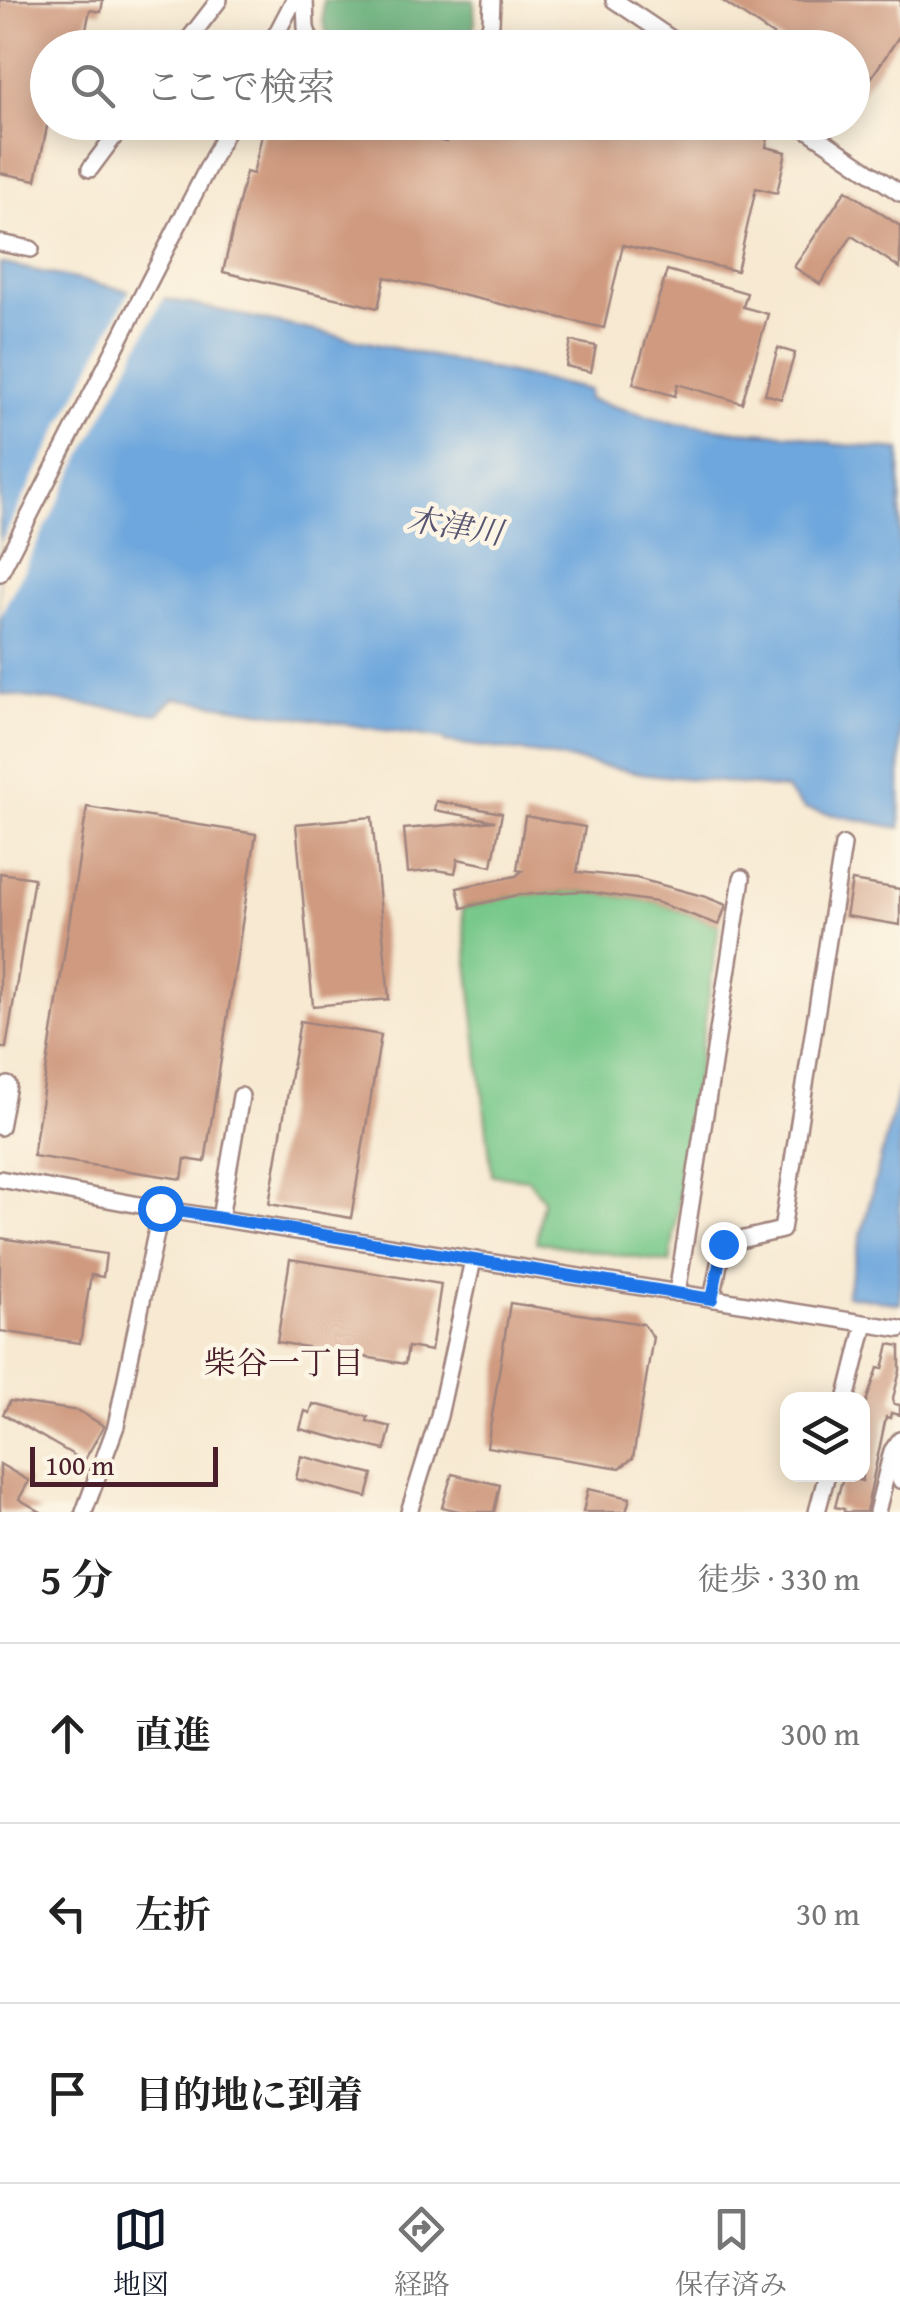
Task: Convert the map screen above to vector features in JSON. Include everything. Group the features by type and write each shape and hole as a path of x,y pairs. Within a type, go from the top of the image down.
{"street":[{"path":"196,30 218,0"},
{"path":"278,30 294,0"},
{"path":"302,30 304,0"},
{"path":"489,30 490,0"},
{"path":"614,0 658,30"},
{"path":"90,169 112,140"},
{"path":"0,573 222,140"},
{"path":"823,140 900,192"},
{"path":"0,243 31,248"},
{"path":"712,1299 723,1244 782,1230 843,844"},
{"path":"677,1293 742,878"},
{"path":"0,1127 8,1085"},
{"path":"220,1218 242,1096"},
{"path":"0,1178 160,1208 900,1329"},
{"path":"84,1512 116,1426 160,1208"},
{"path":"409,1512 440,1416 473,1260"},
{"path":"848,1392 866,1324"},
{"path":"896,1445 900,1480"},
{"path":"877,1512 896,1445"},
{"path":"817,1512 824,1482"}],"green space":[{"path":"323,0 474,0 472,30 326,30"},
{"path":"583,891 656,902 719,925 670,1263 536,1242 543,1199 528,1179 492,1175 462,908 517,895"}],"water":[{"name":"木津川","path":"0,263 589,390 588,399 670,422 900,450 900,828 805,809 785,789 646,774 174,698 158,714 0,694"},
{"path":"900,1082 900,1304 846,1295"}],"pier":[{"path":"132,286 166,293 0,616 0,544"}],"building":[{"path":"0,0 103,0 101,12 90,10 86,30 30,30 30,140 44,140 36,180 0,173"},
{"path":"721,0 900,0 900,35 870,80 870,30 765,30"},
{"path":"261,140 767,140 766,147 786,152 777,193 756,188 737,271 623,245 604,328 385,277 378,308 223,272 246,172 253,174"},
{"path":"846,190 900,226 900,268 852,236 820,284 794,267"},
{"path":"667,270 747,293 743,307 768,314 742,403 678,384 675,396 633,384"},
{"path":"571,341 596,346 591,372 566,366"},
{"path":"778,348 795,353 781,399 765,394"},
{"path":"436,801 502,813 492,866 458,859 455,873 408,873 404,829 495,821 434,810"},
{"path":"87,807 256,834 205,1162 185,1159 182,1179 33,1156"},
{"path":"525,816 585,827 577,872 636,878 706,897 726,905 719,925 656,902 583,891 517,895 462,908 457,888 516,876 522,871 517,870"},
{"path":"372,817 389,999 313,1006 296,824"},
{"path":"0,873 34,878 6,1048 0,1048"},
{"path":"852,881 900,889 900,925 846,916"},
{"path":"300,1021 381,1035 351,1218 269,1204"},
{"path":"0,1238 106,1254 103,1277 91,1275 80,1343 0,1331"},
{"path":"290,1259 441,1284 431,1351 408,1347 405,1364 277,1342"},
{"path":"510,1303 643,1324 653,1337 633,1458 620,1468 487,1447"},
{"path":"889,1344 900,1346 900,1371 893,1398 894,1404 900,1405 900,1415 891,1413 890,1418 886,1417 866,1512 844,1512 835,1507 842,1482 870,1482 869,1392 878,1368 883,1369"},
{"path":"10,1401 79,1411 104,1426 84,1461 3,1414"},
{"path":"313,1404 368,1417 367,1421 391,1427 385,1450 300,1429 305,1411 310,1413"},
{"path":"301,1456 373,1474 367,1497 296,1479"},
{"path":"0,1464 29,1481 19,1499 41,1512 0,1512"},
{"path":"452,1474 500,1485 494,1512 442,1507"},
{"path":"588,1489 630,1498 626,1512 583,1512"}],"district":[{"name":"柴谷一丁目","path":"284,1363"}],"route":[{"path":"160,1208 712,1299 723,1244"}]}
